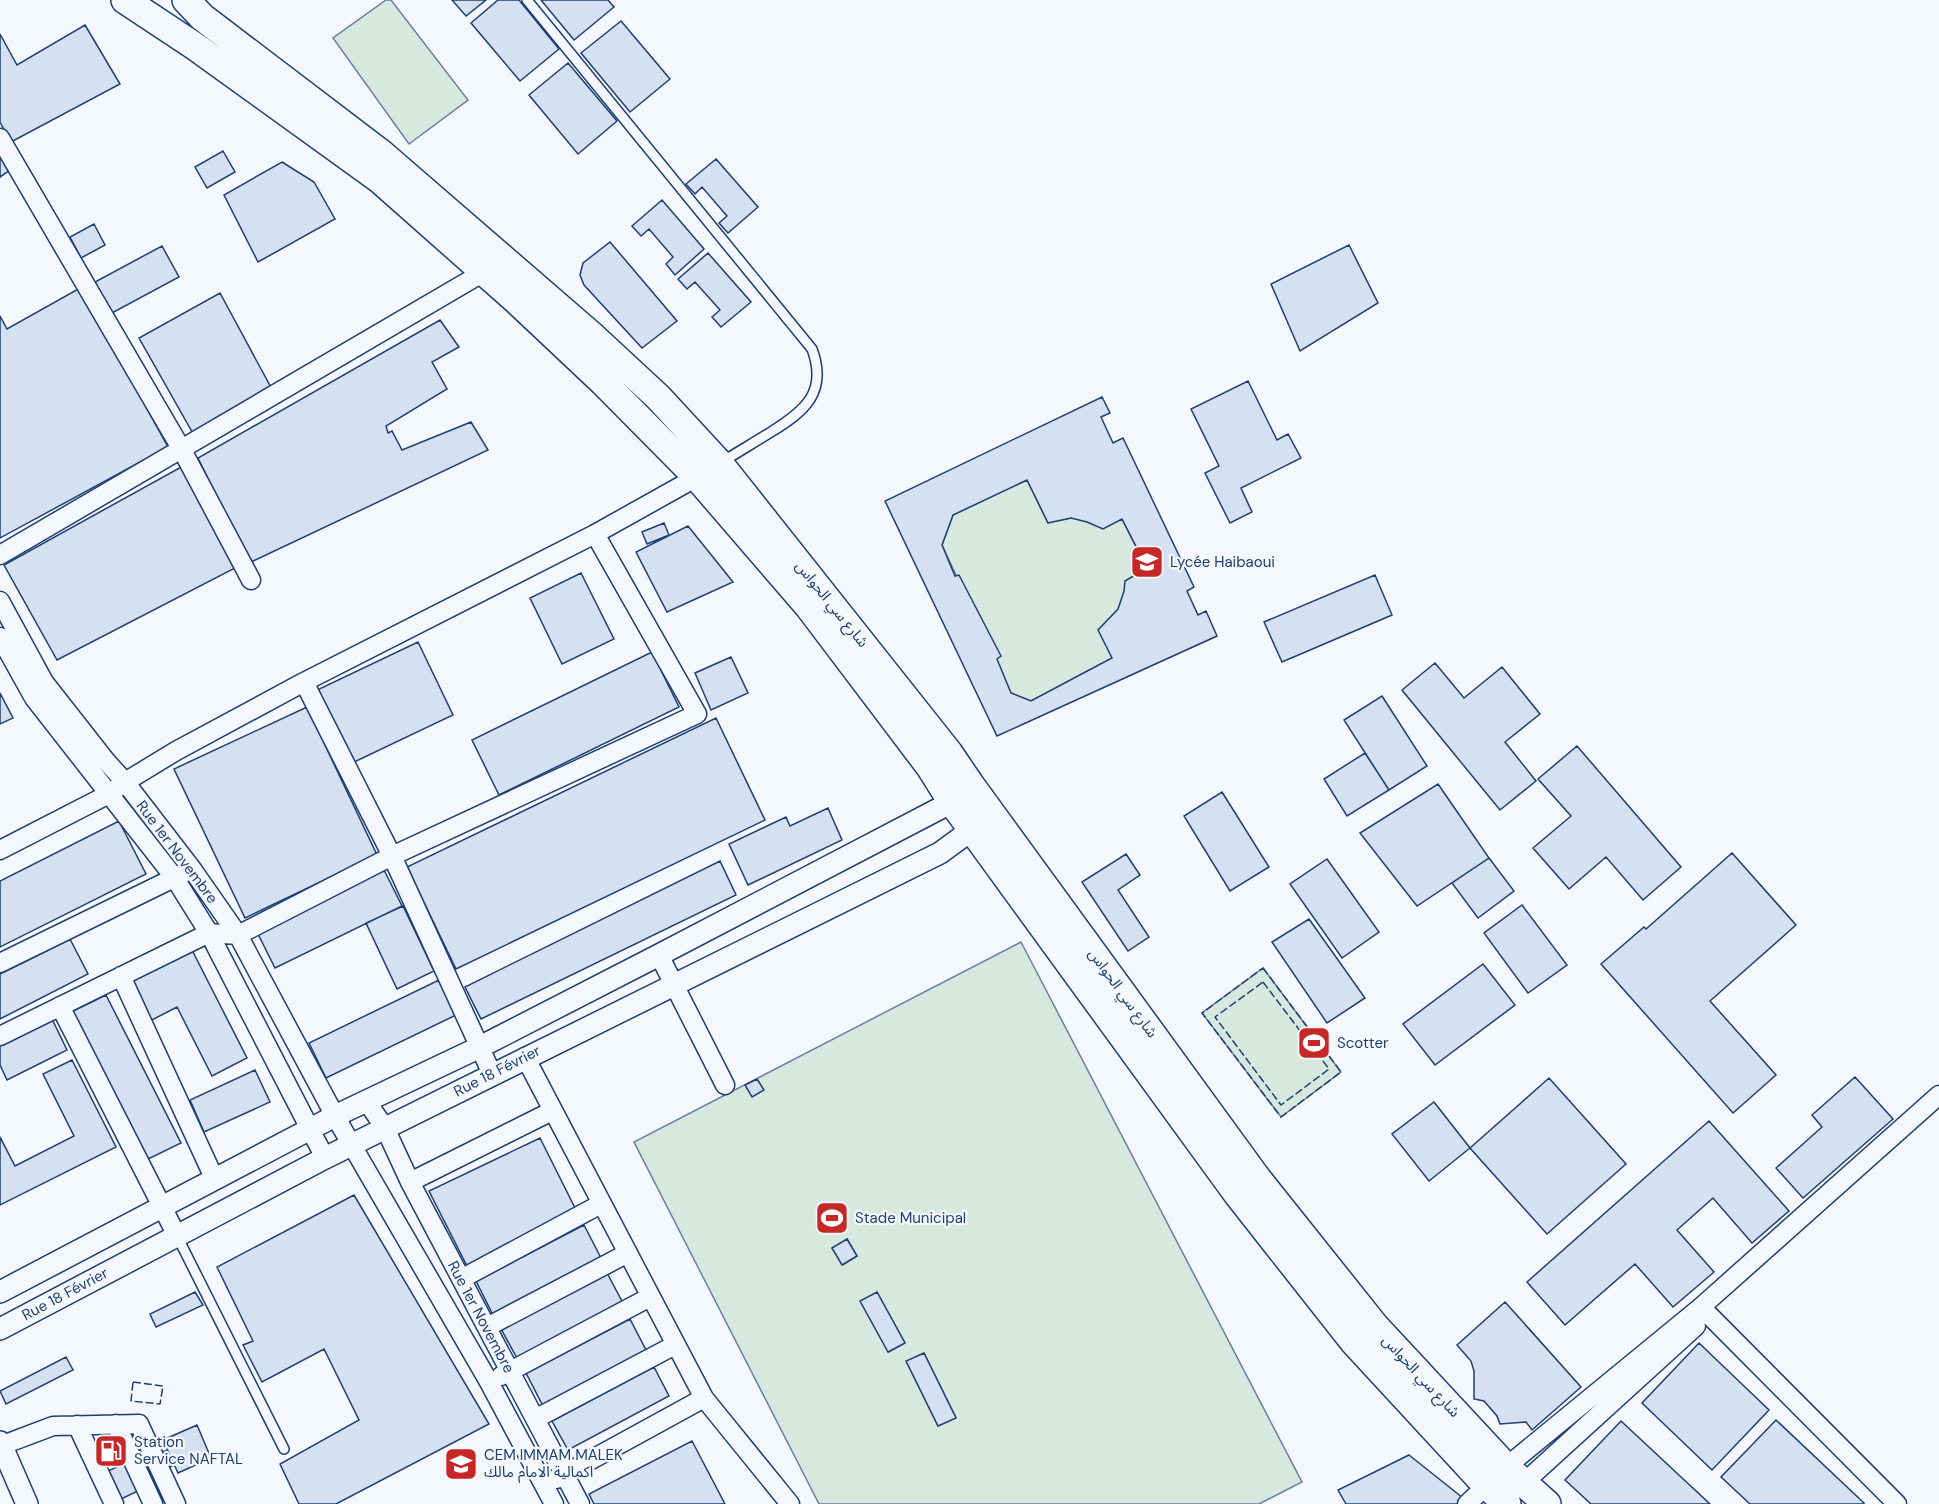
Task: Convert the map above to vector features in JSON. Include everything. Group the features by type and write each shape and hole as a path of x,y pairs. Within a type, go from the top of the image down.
{"main road":[{"path":"125,0 196,47 379,179 603,382 708,470"},
{"path":"186,0 202,17 382,154 590,334 658,397 708,470"},
{"name":"شارع سي الحواس","path":"708,470 930,767 961,793 1257,1178 1375,1326 1515,1475 1548,1504"},
{"name":"شارع سي الحواس","path":"983,822 1238,1195 1353,1341 1499,1498"}],"street":[{"path":"0,138 182,450 250,580"},
{"path":"0,555 484,272"},
{"path":"0,850 110,794 125,782 176,751 304,682 595,534 708,470"},
{"path":"0,1036 209,933 238,935 392,856 697,714 595,534"},
{"name":"Rue 1er Novembre","path":"0,601 44,682 192,869 238,935 335,1116 489,1382 554,1504"},
{"name":"Rue 1er Novembre","path":"0,637 34,698 91,774 110,794 174,877 209,933 325,1158"},
{"path":"304,682 392,856 492,1074"},
{"name":"Rue 18 Février","path":"0,1292 335,1116 480,1047 659,955 961,793"},
{"name":"Rue 18 Février","path":"0,1329 325,1158 940,853 983,822"},
{"path":"0,963 192,869"},
{"path":"659,955 725,1085"},
{"path":"120,976 215,1180"},
{"path":"60,1006 177,1236"},
{"path":"525,1057 704,1398 790,1504"},
{"path":"1467,1504 1499,1498 1515,1475 1705,1311 1939,1095"},
{"name":"Rue 1er Novembre","path":"367,1102 385,1128 460,1279 580,1504"},
{"path":"410,1182 552,1111"},
{"path":"460,1279 601,1204"},
{"path":"487,1327 628,1253"},
{"path":"489,1382 650,1297"},
{"path":"1499,1498 1515,1475 1705,1311"},
{"path":"1705,1311 1897,1504"},
{"path":"534,1419 675,1345"},
{"path":"544,1485 704,1398"},
{"path":"116,1424 153,1504"},
{"path":"27,1504 0,1444 53,1426 139,1424 176,1504"},
{"path":"77,1425 114,1504"}],"lane":[{"path":"527,0 812,349 818,372 817,384 807,405 789,421 708,470"},
{"path":"177,1236 284,1449"}],"shaded area":[{"path":"386,0 391,0 468,100 409,144 333,38"},
{"path":"1027,480 1048,523 1071,518 1122,519 1169,613 1112,658 1031,701 1011,693 942,545 953,515"},
{"path":"1021,942 1302,1482 1259,1504 819,1504 634,1142","holes":["847,1239 857,1256 843,1265 832,1248","877,1292 905,1343 888,1352","924,1353 956,1418 938,1426 907,1362"]},
{"path":"1263,968 1341,1072 1281,1117 1202,1013"}],"building":[{"path":"452,0 486,0 466,16"},
{"path":"498,0 519,0 559,49 520,81 471,23"},
{"path":"541,0 608,0 614,7 574,40"},
{"path":"621,21 670,79 630,112 581,53"},
{"path":"85,25 120,84 11,142 0,122 0,34 17,65"},
{"path":"568,63 617,121 578,154 529,95"},
{"path":"223,151 235,172 207,188 195,167"},
{"path":"0,153 10,170 0,177"},
{"path":"716,159 758,207 728,233 719,223 727,216 702,187 695,194 686,184"},
{"path":"282,162 314,182 335,219 258,262 224,195"},
{"path":"662,200 704,249 675,275 666,264 673,257 649,229 641,236 632,226"},
{"path":"94,224 105,245 81,258 70,237"},
{"path":"610,242 677,321 642,348 584,285 580,275 583,263"},
{"path":"1349,245 1378,303 1300,351 1271,284"},
{"path":"162,246 179,277 112,313 95,282"},
{"path":"708,253 751,302 721,327 712,317 720,310 695,282 687,289 678,279"},
{"path":"80,288 168,447 0,538 0,316 7,329"},
{"path":"220,293 274,393 195,437 139,338"},
{"path":"440,320 459,347 432,362 447,389 386,426 388,433 392,431 402,450 471,422 488,450 249,563 198,458"},
{"path":"1248,381 1277,440 1288,434 1301,458 1241,488 1252,512 1230,523 1205,473 1219,466 1191,409"},
{"path":"1102,397 1110,413 1101,417 1113,443 1123,438 1194,587 1187,591 1198,615 1206,611 1217,636 997,736 885,501","holes":["1027,480 1048,523 1071,518 1103,529 1122,519 1147,568 1125,581 1118,609 1098,630 1112,658 1031,701 1011,693 997,659 1001,656 959,575 955,576 942,545 953,515"]},
{"path":"183,466 235,568 57,660 4,565"},
{"path":"664,523 669,535 647,544 642,532"},
{"path":"688,526 733,582 667,612 636,552"},
{"path":"581,573 614,639 562,664 530,598"},
{"path":"1375,575 1392,615 1282,662 1264,622"},
{"path":"418,642 453,715 350,764 315,691"},
{"path":"652,652 679,707 499,795 472,740"},
{"path":"731,657 748,693 711,710 695,673"},
{"path":"1435,663 1464,698 1502,667 1540,714 1505,742 1536,781 1500,810 1402,690"},
{"path":"0,693 13,718 0,724"},
{"path":"1382,696 1427,766 1389,790 1344,720"},
{"path":"307,707 377,855 245,918 174,769"},
{"path":"716,718 765,820 456,969 407,867"},
{"path":"1577,746 1681,867 1643,900 1606,857 1569,889 1533,848 1571,816 1538,779"},
{"path":"1365,753 1389,790 1347,816 1324,779"},
{"path":"1438,784 1489,858 1417,906 1360,833"},
{"path":"1222,792 1269,867 1230,891 1184,816"},
{"path":"828,808 842,840 748,885 729,844 786,817 790,826"},
{"path":"119,821 146,874 0,947 0,881"},
{"path":"1732,853 1796,925 1710,1001 1776,1075 1733,1113 1601,964 1644,927 1646,929"},
{"path":"1126,854 1140,875 1118,890 1149,937 1128,951 1082,882"},
{"path":"1489,858 1514,891 1478,918 1452,883"},
{"path":"1327,859 1379,932 1342,958 1290,884"},
{"path":"720,861 736,895 481,1019 465,987"},
{"path":"384,870 402,906 275,968 257,932"},
{"path":"1522,905 1567,965 1528,993 1484,933"},
{"path":"403,906 434,971 397,989 366,923"},
{"path":"1309,919 1365,998 1327,1023 1272,942"},
{"path":"70,939 88,974 0,1019 0,974"},
{"path":"192,950 247,1058 212,1076 177,1007 148,1022 128,983"},
{"path":"1483,964 1515,1005 1435,1065 1403,1024"},
{"path":"439,980 456,1015 326,1078 309,1043"},
{"path":"106,995 181,1143 142,1162 67,1014"},
{"path":"52,1019 67,1050 7,1080 0,1065 0,1045"},
{"path":"72,1060 116,1147 0,1205 0,1137 15,1166 74,1136 43,1074"},
{"path":"255,1070 270,1102 204,1132 190,1100"},
{"path":"1855,1077 1893,1119 1803,1198 1776,1168 1822,1127 1812,1115"},
{"path":"1549,1078 1626,1164 1547,1234 1470,1148"},
{"path":"757,1079 764,1090 752,1097 745,1085"},
{"path":"1434,1102 1470,1148 1429,1181 1392,1134"},
{"path":"1709,1121 1789,1211 1752,1243 1713,1198 1677,1230 1714,1272 1673,1307 1635,1264 1565,1325 1527,1282"},
{"path":"540,1138 576,1210 467,1266 429,1191"},
{"path":"354,1195 489,1424 336,1504 299,1504 280,1464 359,1420 324,1349 262,1382 243,1345 253,1341 217,1267"},
{"path":"584,1225 603,1262 495,1319 476,1281"},
{"path":"847,1239 857,1256 842,1265 832,1248"},
{"path":"606,1271 624,1305 518,1360 500,1327"},
{"path":"195,1292 203,1305 156,1327 150,1314"},
{"path":"877,1292 905,1343 888,1352 860,1301"},
{"path":"1505,1302 1581,1387 1532,1430 1526,1422 1500,1424 1497,1416 1484,1401 1474,1399 1474,1371 1471,1361 1457,1345"},
{"path":"630,1319 647,1352 543,1406 526,1373"},
{"path":"1699,1343 1769,1410 1712,1470 1642,1403"},
{"path":"924,1353 956,1418 938,1426 906,1361"},
{"path":"66,1357 73,1370 6,1404 0,1391"},
{"path":"654,1367 669,1396 568,1450 552,1421"},
{"path":"1776,1420 1864,1504 1750,1504 1721,1477"},
{"path":"1621,1421 1710,1504 1591,1504 1565,1480"},
{"path":"197,1425 211,1458 178,1473 163,1440"},
{"path":"692,1441 725,1504 594,1504 589,1494"},
{"path":"167,1450 174,1465 156,1474 159,1481 119,1500 106,1472 146,1453 149,1459"},
{"path":"1409,1455 1468,1502 1466,1504 1346,1504 1338,1490"}],"fence":[{"path":"1263,968 1341,1072 1281,1117 1202,1013 1263,968"},
{"path":"1263,982 1329,1069 1281,1105 1215,1017 1263,982"},
{"path":"133,1382 163,1386 160,1404 131,1401 133,1382"}],"place":[{"name":"Lycée Haibaoui","path":"1147,562"},
{"name":"Scotter","path":"1314,1043"},
{"name":"Stade Municipal","path":"832,1218"},
{"name":"Station Service NAFTAL","path":"111,1451"},
{"name":"CEM IMMAM MALEK اكمالية الامام مالك","path":"461,1464"}]}
